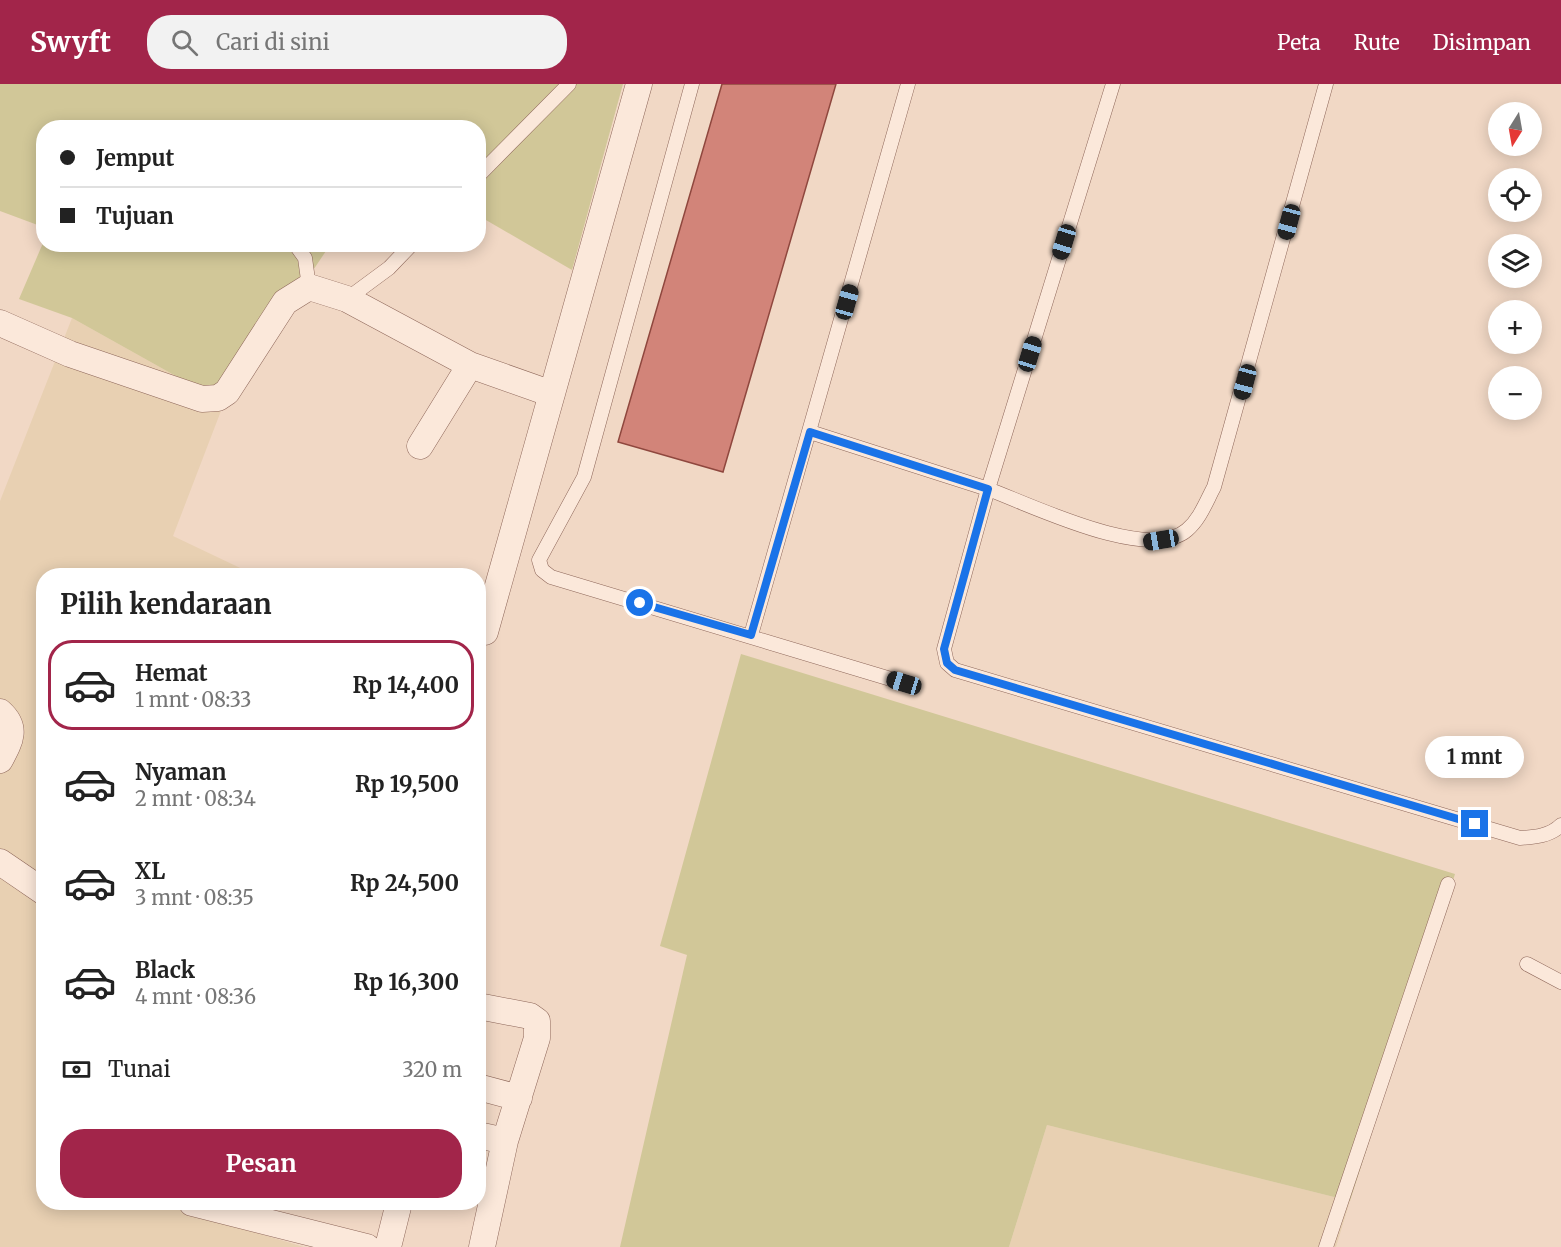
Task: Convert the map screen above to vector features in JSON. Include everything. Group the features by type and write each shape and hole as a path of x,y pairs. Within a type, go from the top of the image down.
{"street":[{"path":"486,628 639,84"},
{"path":"0,323 70,354 202,399 218,398 227,392 285,302 309,287 347,299 470,365 552,394"},
{"path":"420,446 470,365"},
{"path":"0,712 9,720 13,737 0,760"},
{"path":"0,862 36,887"},
{"path":"482,1247 505,1141 537,1038 537,1021 530,1016 486,1007"},
{"path":"486,1089 519,1098"},
{"path":"486,1137 505,1141"},
{"path":"220,1210 367,1247"},
{"path":"388,1247 395,1210"}],"lane":[{"path":"486,168 569,84"},
{"path":"692,84 584,477 539,560 542,570 551,577 751,635 904,683"},
{"path":"751,635 908,84"},
{"path":"1113,84 988,489 944,649 947,663 955,670 1520,838 1538,837 1554,832 1561,825"},
{"path":"810,432 988,489 1121,538 1147,542 1175,537 1186,531 1200,515 1214,487 1226,451 1326,84"},
{"path":"301,252 305,258 309,287"},
{"path":"347,299 389,268 404,252"},
{"path":"1326,1247 1448,884"},
{"path":"1527,964 1561,982"}],"shaded area":[{"path":"0,84 623,84 572,270 486,220 486,120 36,120 36,224 0,211"},
{"path":"39,252 325,252 224,403 72,318 19,299"},
{"path":"72,318 224,403 173,536 240,568 36,568 36,1210 181,1210 304,1247 0,1247 0,501"},
{"path":"741,654 1455,874 1350,1201 1047,1125 1009,1247 620,1247 687,955 660,946"},
{"path":"1047,1125 1350,1201 1336,1247 1009,1247"}],"building":[{"path":"722,84 836,84 723,472 618,442"}],"route":[{"path":"640,603 751,635 810,432 988,489 944,649 947,663 955,670 1475,824"}]}
